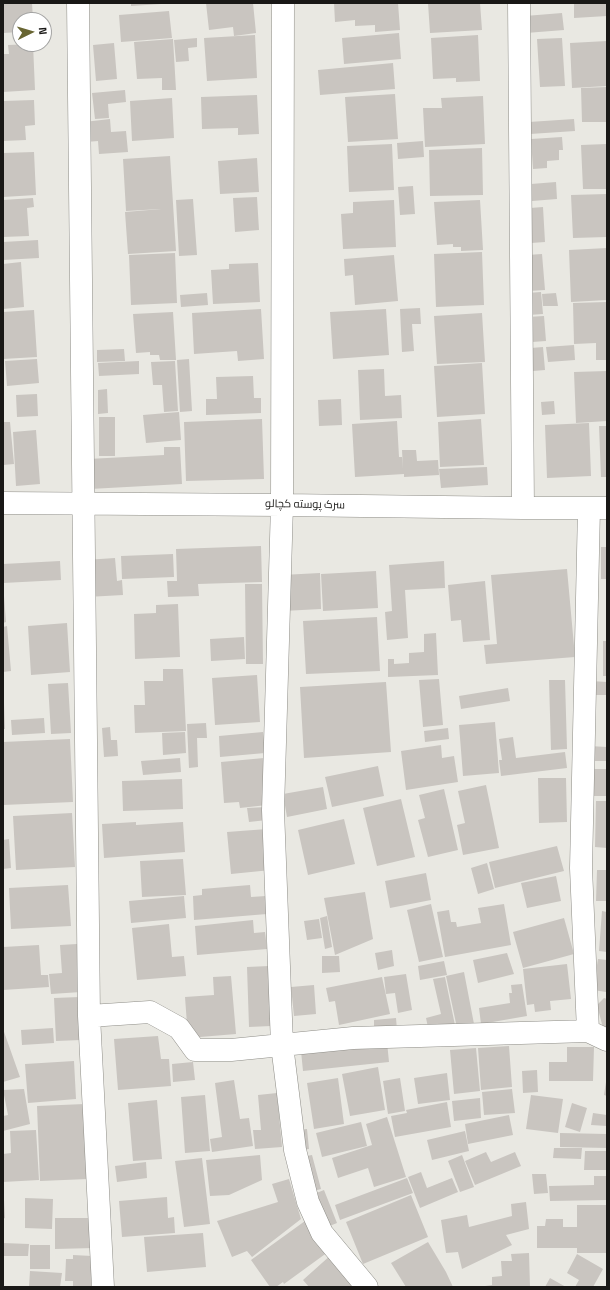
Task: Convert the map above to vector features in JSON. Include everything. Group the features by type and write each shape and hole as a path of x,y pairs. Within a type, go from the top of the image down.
{"street":[{"path":"78,3 88,1016 103,1287"},
{"path":"283,3 282,505 273,810 282,1045 295,1150 308,1202 322,1232 367,1287"},
{"path":"519,3 523,508"},
{"name":"سرک پوسته کچالو","path":"3,503 598,508"},
{"path":"88,1016 150,1012 179,1028 195,1050 230,1050 354,1038 598,1036 581,868 598,508"}],"building":[{"path":"3,3 32,3 33,12 12,12 12,32 3,33"},
{"path":"131,3 161,3 161,4 131,6"},
{"path":"206,3 253,3 256,33 234,36 233,27 209,30"},
{"path":"334,3 398,3 400,30 375,32 375,25 355,26 355,20 335,22"},
{"path":"428,3 480,3 482,30 430,33"},
{"path":"574,3 607,3 607,16 574,18"},
{"path":"169,11 172,38 121,42 119,15"},
{"path":"562,13 564,30 526,33 525,16"},
{"path":"399,33 401,59 344,64 342,38"},
{"path":"255,35 257,78 207,81 204,38"},
{"path":"478,35 480,81 456,82 456,78 433,79 431,38"},
{"path":"197,38 197,47 188,48 189,61 176,62 174,40"},
{"path":"562,38 565,86 540,87 537,39"},
{"path":"173,39 176,90 162,90 162,78 137,79 134,42"},
{"path":"607,41 607,86 572,88 570,43"},
{"path":"114,43 117,79 96,81 93,45"},
{"path":"8,45 12,45 12,52 33,52 35,90 3,92 3,54 9,54"},
{"path":"393,63 395,89 320,95 318,70"},
{"path":"607,87 607,122 582,122 581,88"},
{"path":"125,90 126,102 108,104 109,118 95,119 92,93"},
{"path":"395,94 398,139 348,142 345,97"},
{"path":"257,95 259,134 238,135 238,128 202,129 201,97"},
{"path":"483,96 485,144 425,147 423,108 442,108 441,98"},
{"path":"172,98 174,138 132,141 130,101"},
{"path":"34,100 35,125 25,126 26,140 3,141 3,101"},
{"path":"110,119 111,132 126,131 128,152 99,154 98,141 86,142 84,122"},
{"path":"574,119 575,131 530,134 529,122"},
{"path":"562,137 563,150 559,150 559,160 547,161 547,168 533,169 531,139"},
{"path":"423,141 424,157 398,159 397,143"},
{"path":"392,144 394,190 349,192 347,146"},
{"path":"607,144 607,189 583,189 581,145"},
{"path":"482,148 483,195 430,196 429,150"},
{"path":"34,152 36,195 3,197 3,153"},
{"path":"170,156 176,251 128,254 125,212 161,209 126,211 123,159"},
{"path":"257,158 259,192 220,194 218,161"},
{"path":"556,182 557,199 532,201 531,184"},
{"path":"413,186 415,214 400,215 398,187"},
{"path":"607,194 607,237 573,238 571,195"},
{"path":"257,197 259,230 235,232 233,198"},
{"path":"33,198 34,207 27,208 29,236 3,237 3,200"},
{"path":"193,199 197,255 179,256 176,200"},
{"path":"394,200 396,247 343,249 341,214 353,213 353,202"},
{"path":"480,200 483,250 461,251 461,247 453,247 453,244 437,245 434,202"},
{"path":"543,207 545,242 531,243 530,208"},
{"path":"38,240 39,258 3,260 3,242"},
{"path":"607,248 607,300 571,302 569,250"},
{"path":"482,252 484,305 436,307 434,254"},
{"path":"175,253 177,303 131,305 129,255"},
{"path":"542,254 545,290 529,291 527,255"},
{"path":"394,255 398,301 355,305 353,275 345,276 344,259"},
{"path":"21,262 24,307 3,309 3,264"},
{"path":"258,263 260,302 213,304 211,270 229,269 229,264"},
{"path":"541,292 543,314 529,315 527,293"},
{"path":"207,293 208,305 181,307 180,295"},
{"path":"556,293 558,306 543,306 542,294"},
{"path":"607,302 607,360 596,360 596,343 574,344 573,303"},
{"path":"420,308 421,324 412,324 414,351 402,352 400,309"},
{"path":"261,309 264,359 238,361 237,351 194,354 192,313"},
{"path":"386,309 389,355 333,359 330,312"},
{"path":"34,310 37,357 3,359 3,312"},
{"path":"173,312 176,360 160,360 159,355 150,355 150,352 136,353 133,314"},
{"path":"482,313 485,362 437,364 434,316"},
{"path":"544,316 546,341 532,342 527,317"},
{"path":"574,345 575,360 548,362 546,347"},
{"path":"543,347 545,370 533,371 531,348"},
{"path":"124,349 125,361 97,362 97,350"},
{"path":"37,359 39,383 7,386 5,361"},
{"path":"189,359 192,411 180,412 177,360"},
{"path":"139,361 139,374 99,376 98,363"},
{"path":"175,361 178,411 164,412 162,385 153,385 151,362"},
{"path":"482,363 485,414 437,417 434,366"},
{"path":"384,369 385,396 401,395 402,418 360,420 358,370"},
{"path":"607,371 607,421 576,423 574,372"},
{"path":"253,376 254,398 261,398 261,413 206,415 206,399 217,399 216,377"},
{"path":"107,389 108,413 98,414 98,390"},
{"path":"37,394 38,416 17,417 16,395"},
{"path":"341,399 342,425 319,426 318,400"},
{"path":"554,401 555,414 542,415 541,402"},
{"path":"179,412 181,440 146,443 143,415"},
{"path":"99,417 115,417 115,456 99,456"},
{"path":"262,419 264,479 186,481 184,422"},
{"path":"481,419 484,465 440,467 438,422"},
{"path":"397,421 399,457 402,457 403,469 402,450 416,450 417,461 438,460 439,475 404,477 404,474 355,477 352,424"},
{"path":"3,422 10,422 14,464 3,465"},
{"path":"589,423 591,476 547,478 545,425"},
{"path":"599,426 607,426 607,477 601,477"},
{"path":"36,430 40,484 16,486 13,432"},
{"path":"164,447 180,447 182,484 90,489 88,459 164,455"},
{"path":"487,467 488,485 441,488 439,469"},
{"path":"261,546 262,582 198,584 199,596 168,597 167,581 177,581 176,549"},
{"path":"601,547 607,547 607,579 601,579"},
{"path":"173,554 174,577 122,579 121,556"},
{"path":"115,558 117,581 122,580 123,595 87,597 85,560"},
{"path":"60,561 61,580 3,583 3,564"},
{"path":"444,561 445,588 405,590 408,638 387,640 385,612 392,611 389,565"},
{"path":"567,569 575,657 486,664 484,645 497,644 491,575"},
{"path":"376,571 378,608 323,611 321,574"},
{"path":"320,573 321,609 283,611 282,575"},
{"path":"485,581 490,640 463,642 461,620 451,621 448,585"},
{"path":"245,584 262,584 263,664 246,664"},
{"path":"3,596 6,622 3,623"},
{"path":"178,604 180,657 135,659 134,614 156,613 156,605"},
{"path":"377,617 380,671 306,674 303,621"},
{"path":"67,623 70,672 31,675 28,626"},
{"path":"7,626 11,671 3,672 3,627"},
{"path":"436,633 438,675 388,677 388,659 394,659 394,664 409,663 409,653 424,652 424,634"},
{"path":"244,637 245,659 211,661 210,639"},
{"path":"603,641 607,641 607,676 603,676"},
{"path":"163,669 183,669 186,731 135,733 134,705 145,705 144,681 163,681"},
{"path":"257,675 260,722 215,725 212,678"},
{"path":"439,679 443,725 423,727 419,680"},
{"path":"549,680 565,680 567,749 551,750"},
{"path":"591,681 607,682 607,695 591,695"},
{"path":"386,682 391,752 304,758 300,687"},
{"path":"68,683 71,733 51,734 48,684"},
{"path":"508,688 510,701 461,709 459,696"},
{"path":"4,703 5,729 3,729"},
{"path":"44,718 45,733 12,735 11,720"},
{"path":"495,722 499,773 463,776 459,725"},
{"path":"206,723 207,738 197,738 198,767 189,768 187,724"},
{"path":"110,727 111,740 117,740 118,756 104,757 102,728"},
{"path":"448,728 449,739 425,742 424,731"},
{"path":"185,732 186,753 163,755 162,733"},
{"path":"263,732 265,753 220,757 219,736"},
{"path":"513,737 516,758 565,752 567,768 501,776 499,760 502,760 499,739"},
{"path":"70,739 73,802 3,805 3,742"},
{"path":"441,745 442,758 454,756 458,782 406,790 401,751"},
{"path":"589,746 607,747 607,761 589,761"},
{"path":"180,758 181,772 143,775 141,761"},
{"path":"264,758 267,805 240,808 239,802 224,803 221,762"},
{"path":"378,766 384,796 332,807 325,777"},
{"path":"590,769 607,769 607,796 589,796"},
{"path":"538,778 566,778 567,822 539,823"},
{"path":"182,779 183,809 123,811 122,781"},
{"path":"486,785 499,848 463,855 457,825 465,823 458,791"},
{"path":"323,787 327,809 287,817 283,794"},
{"path":"444,789 458,850 428,857 418,820 425,818 419,795"},
{"path":"401,799 415,857 377,866 363,808"},
{"path":"596,801 607,801 607,848 595,847"},
{"path":"266,807 267,820 249,822 247,808"},
{"path":"72,813 75,867 16,870 13,816"},
{"path":"344,819 355,864 308,875 298,830"},
{"path":"136,822 136,825 183,822 185,852 104,858 102,824"},
{"path":"267,829 271,870 231,874 227,832"},
{"path":"9,839 11,868 3,869 3,840"},
{"path":"557,846 564,871 495,888 489,862"},
{"path":"183,859 186,895 142,897 140,861"},
{"path":"487,863 494,889 478,894 471,868"},
{"path":"597,870 607,870 607,901 596,901"},
{"path":"426,873 431,900 390,908 385,881"},
{"path":"556,876 561,901 527,908 521,883"},
{"path":"68,885 71,926 11,929 9,888"},
{"path":"250,885 251,897 266,896 267,914 194,920 193,896 202,895 202,889"},
{"path":"365,892 373,939 335,955 324,898"},
{"path":"184,896 186,918 131,923 129,901"},
{"path":"431,904 443,957 419,962 407,910"},
{"path":"504,904 511,945 445,957 437,912 449,910 451,922 456,922 457,927 481,923 478,908"},
{"path":"602,911 607,912 607,952 599,951"},
{"path":"327,916 332,947 325,949 320,918"},
{"path":"564,918 574,954 523,968 513,932"},
{"path":"319,919 322,938 307,940 304,921"},
{"path":"253,920 254,933 265,932 267,949 197,955 195,926"},
{"path":"169,924 172,957 184,956 186,976 137,980 132,928"},
{"path":"77,944 81,992 51,994 49,974 62,973 60,945"},
{"path":"39,945 41,975 48,975 49,987 3,990 3,947"},
{"path":"392,950 394,966 378,970 375,953"},
{"path":"507,953 514,974 478,983 473,960"},
{"path":"322,956 339,956 340,972 322,973"},
{"path":"598,959 607,960 606,992 593,990"},
{"path":"444,961 447,975 420,980 418,966"},
{"path":"567,964 571,999 550,1001 551,1010 535,1012 534,1004 527,1005 523,969"},
{"path":"269,966 271,1026 249,1027 247,967"},
{"path":"464,972 474,1024 457,1028 446,976"},
{"path":"406,974 412,1010 398,1013 395,993 386,994 384,977"},
{"path":"231,976 236,1034 188,1038 185,997 214,995 213,977"},
{"path":"382,977 390,1014 339,1025 335,1001 329,1002 326,988"},
{"path":"445,977 456,1030 429,1032 426,1018 441,1014 433,979"},
{"path":"522,984 527,1016 481,1024 479,1008 510,1003 509,993 512,993 511,985"},
{"path":"314,985 316,1014 294,1016 291,987"},
{"path":"80,997 81,1040 56,1041 54,998"},
{"path":"604,998 607,999 607,1030 603,1028 597,1005"},
{"path":"396,1018 397,1030 374,1031 374,1020"},
{"path":"53,1028 54,1043 22,1045 21,1030"},
{"path":"3,1029 20,1077 3,1082"},
{"path":"158,1036 161,1059 169,1059 171,1086 118,1090 114,1039"},
{"path":"387,1042 389,1062 303,1071 301,1051"},
{"path":"509,1046 512,1087 481,1090 478,1048"},
{"path":"567,1047 594,1047 593,1081 549,1081 549,1062 567,1062"},
{"path":"476,1048 480,1091 454,1094 450,1050"},
{"path":"74,1061 76,1099 28,1103 25,1064"},
{"path":"193,1062 195,1080 173,1082 172,1064"},
{"path":"378,1067 385,1110 350,1116 342,1074"},
{"path":"537,1070 538,1092 523,1093 522,1071"},
{"path":"447,1073 450,1100 418,1104 414,1078"},
{"path":"338,1078 344,1124 314,1129 307,1083"},
{"path":"400,1078 405,1111 388,1114 383,1081"},
{"path":"234,1080 240,1119 249,1118 253,1146 212,1152 210,1139 222,1137 215,1083"},
{"path":"606,1082 607,1083 607,1096 604,1095"},
{"path":"24,1089 30,1124 3,1131 3,1116 8,1115 3,1090"},
{"path":"512,1089 515,1113 484,1115 482,1092"},
{"path":"277,1093 282,1147 255,1149 253,1130 261,1130 258,1095"},
{"path":"205,1095 210,1151 185,1153 181,1097"},
{"path":"531,1095 563,1099 558,1133 526,1129"},
{"path":"480,1098 481,1118 454,1121 452,1101"},
{"path":"157,1100 162,1159 133,1161 128,1103"},
{"path":"447,1102 451,1127 395,1137 391,1116 407,1113 406,1110"},
{"path":"572,1103 587,1108 580,1132 565,1127"},
{"path":"85,1104 88,1179 40,1181 37,1106"},
{"path":"593,1113 607,1115 607,1126 591,1125"},
{"path":"509,1115 513,1135 468,1144 465,1124"},
{"path":"387,1117 406,1177 374,1187 368,1168 338,1178 332,1158 372,1145 366,1124"},
{"path":"361,1122 367,1146 322,1157 316,1133"},
{"path":"307,1129 309,1149 298,1150 295,1130"},
{"path":"36,1130 39,1180 3,1182 3,1154 11,1153 10,1131"},
{"path":"465,1131 469,1151 432,1160 427,1140"},
{"path":"560,1133 607,1134 607,1148 560,1147"},
{"path":"554,1148 582,1148 581,1159 553,1158"},
{"path":"585,1151 607,1151 607,1170 584,1170"},
{"path":"486,1152 491,1162 515,1152 521,1166 475,1185 465,1161"},
{"path":"260,1155 262,1180 229,1195 210,1196 206,1160"},
{"path":"312,1155 321,1189 310,1192 301,1157"},
{"path":"462,1155 474,1187 460,1192 448,1161"},
{"path":"202,1158 210,1224 184,1227 175,1161"},
{"path":"146,1162 147,1178 117,1182 115,1166"},
{"path":"421,1172 427,1188 452,1178 458,1192 420,1208 408,1177"},
{"path":"532,1174 546,1174 548,1193 534,1194"},
{"path":"594,1176 607,1176 607,1200 550,1201 549,1186 594,1185"},
{"path":"407,1178 413,1193 340,1220 335,1205"},
{"path":"289,1179 301,1219 252,1257 247,1251 232,1257 217,1221 278,1202 272,1184"},
{"path":"324,1190 337,1223 322,1229 309,1196"},
{"path":"411,1195 428,1237 363,1264 346,1222"},
{"path":"167,1197 168,1218 174,1217 175,1233 122,1237 119,1201"},
{"path":"25,1198 53,1199 52,1229 25,1228"},
{"path":"3,1200 5,1218 3,1219"},
{"path":"526,1202 529,1229 506,1235 512,1245 462,1269 458,1252 446,1253 441,1220 467,1215 469,1227 512,1216 511,1204"},
{"path":"577,1205 607,1205 607,1253 577,1253 577,1248 537,1248 537,1226 545,1226 546,1219 563,1219 563,1227 577,1227"},
{"path":"55,1218 94,1218 94,1248 55,1249"},
{"path":"305,1221 328,1252 284,1284 283,1282 276,1287 270,1287 251,1260"},
{"path":"203,1233 206,1267 147,1272 144,1237"},
{"path":"428,1242 453,1287 406,1287 391,1263"},
{"path":"3,1243 29,1244 28,1256 3,1256"},
{"path":"30,1245 50,1245 50,1269 30,1269"},
{"path":"529,1253 530,1287 485,1287 492,1285 492,1277 502,1276 501,1261 512,1261 511,1254"},
{"path":"332,1254 353,1287 309,1287 303,1280"},
{"path":"577,1254 603,1269 593,1287 575,1287 579,1280 567,1273"},
{"path":"73,1255 92,1256 91,1287 73,1287 73,1281 65,1281 66,1259 73,1259"},
{"path":"30,1271 62,1273 60,1287 29,1287"},
{"path":"550,1278 566,1287 545,1287"}]}
